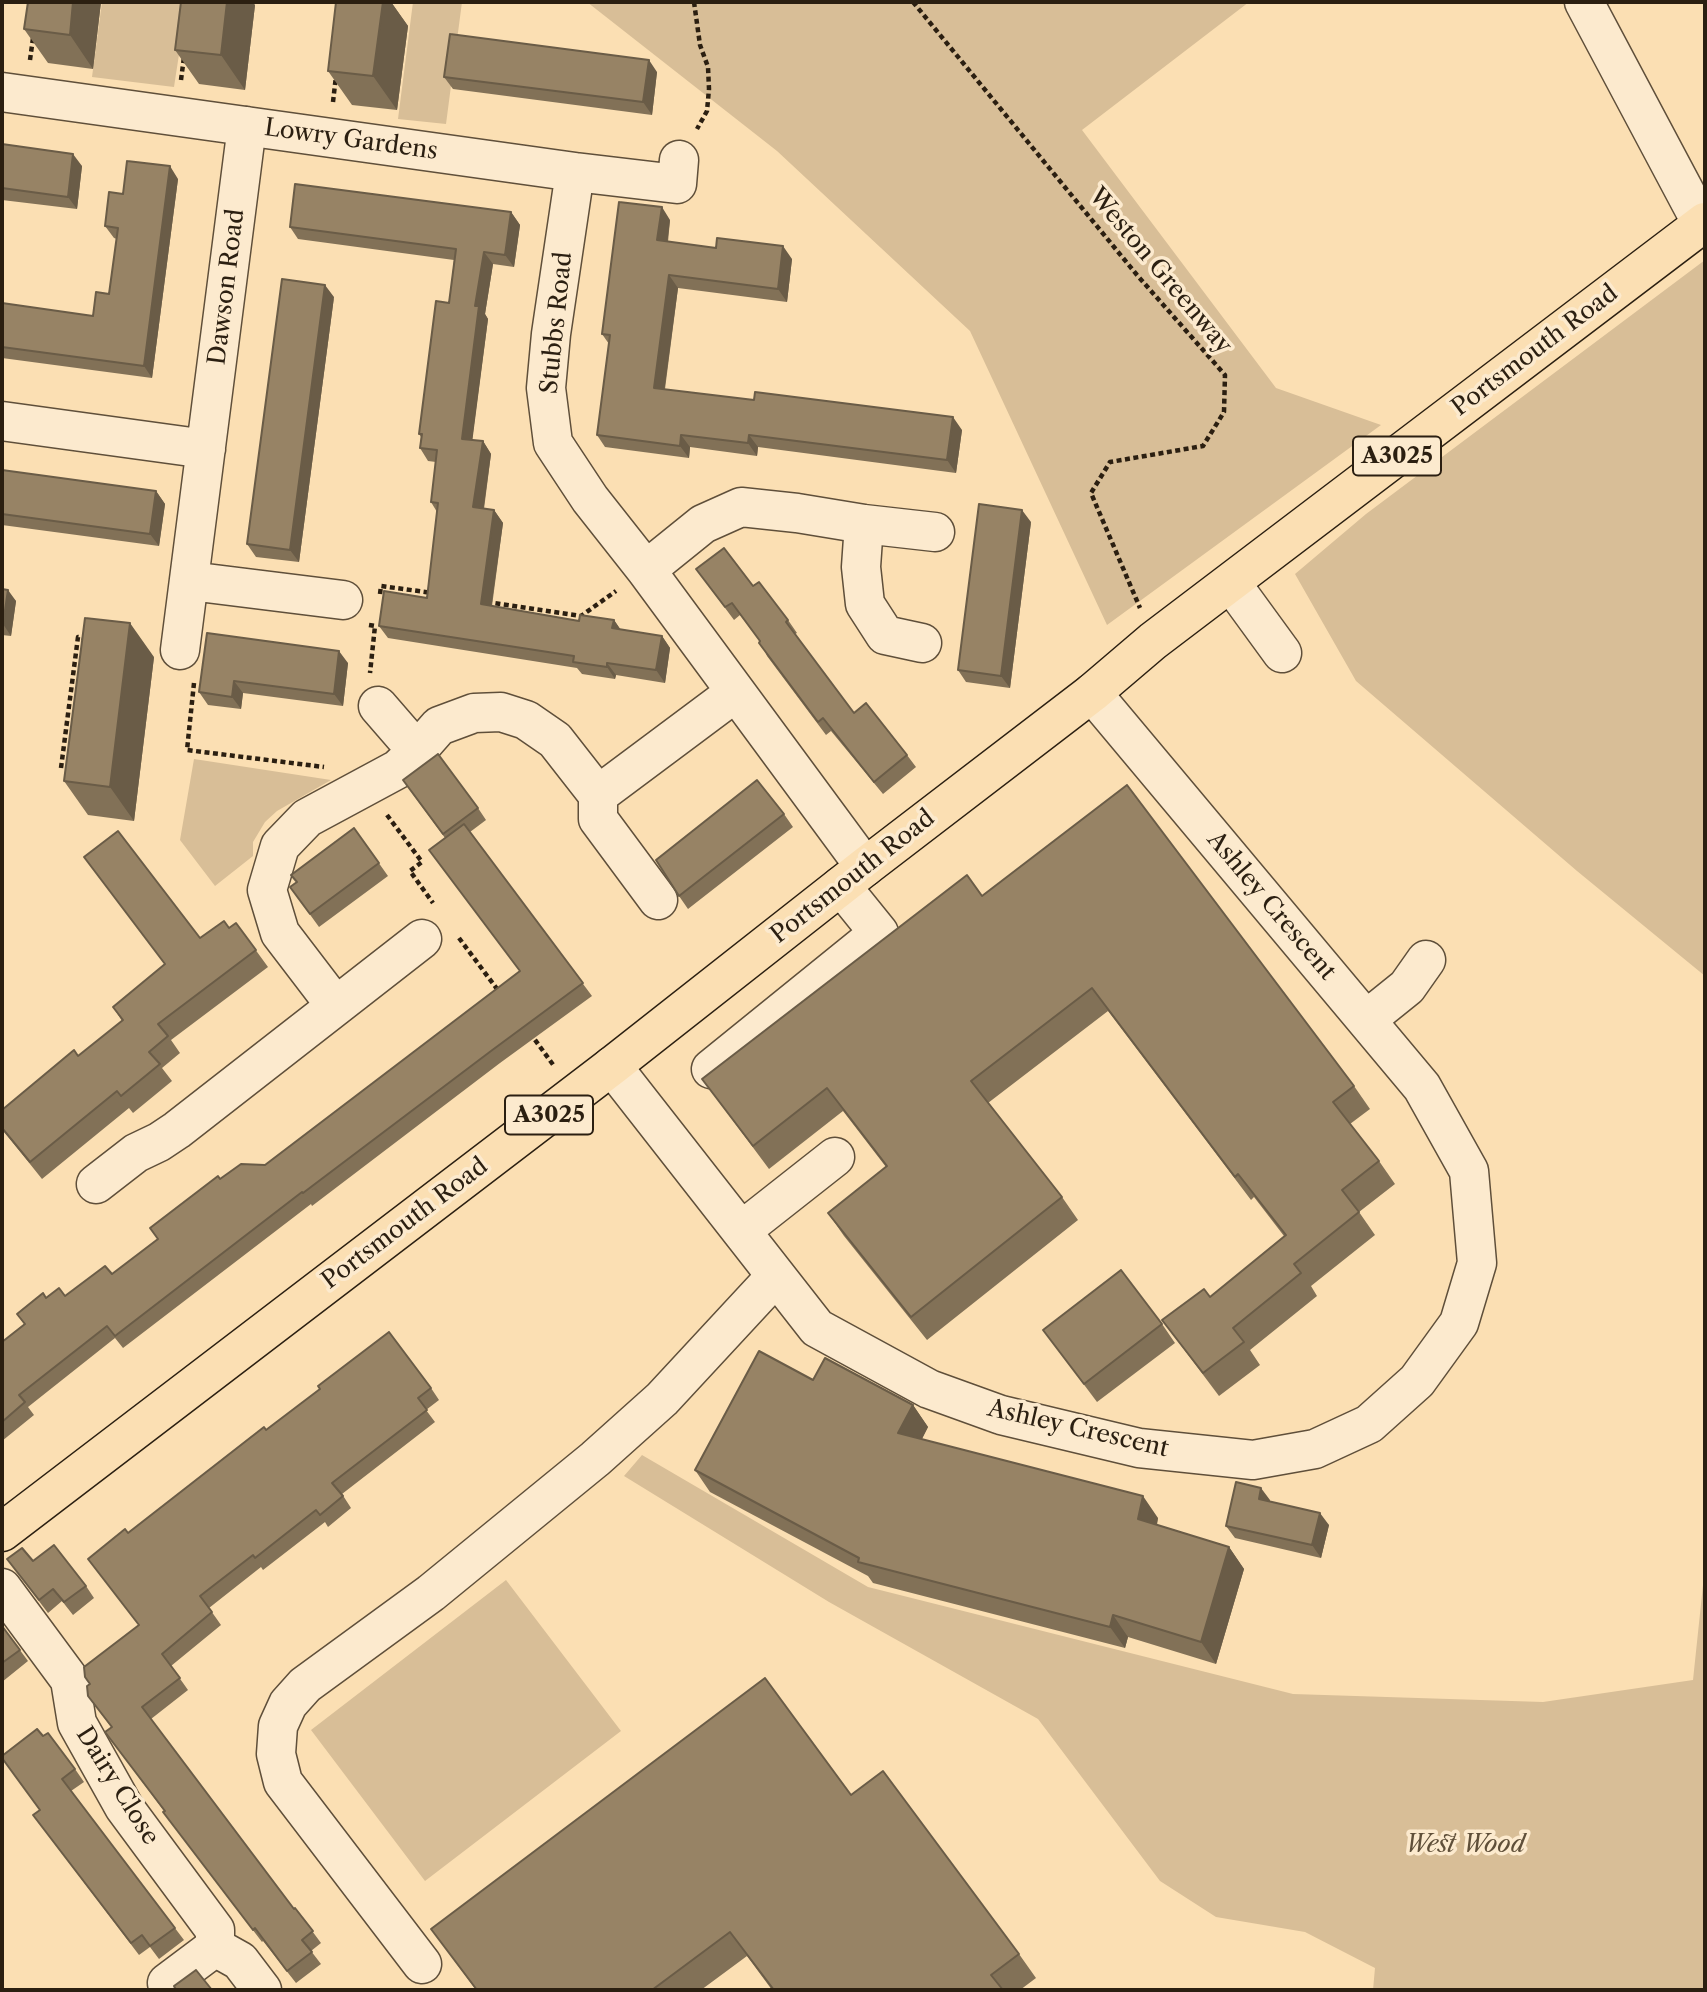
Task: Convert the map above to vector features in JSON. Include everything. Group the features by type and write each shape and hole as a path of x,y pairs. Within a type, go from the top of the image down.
{"main road":[{"name":"Portsmouth Road","path":"2,1532 576,1094 853,876 1092,693 1153,641 1704,223"}],"street":[{"path":"1584,2 1704,223"},
{"name":"Lowry Gardens","path":"2,92 677,184 679,160"},
{"name":"Dawson Road","path":"180,650 247,126"},
{"name":"Stubbs Road","path":"575,172 551,334 546,388 553,443 590,499 736,692 853,876 879,933 711,1069"},
{"path":"2,421 206,449"},
{"path":"646,570 703,524 741,507 935,532"},
{"path":"864,524 861,568 865,604 885,635 922,643"},
{"path":"190,581 361,600"},
{"path":"1231,583 1282,653"},
{"path":"598,795 736,692"},
{"name":"Ashley Crescent","path":"612,1066 817,1328 929,1389 1001,1415 1139,1448 1252,1460 1315,1449 1369,1424 1417,1381 1460,1323 1477,1263 1469,1171 1422,1087 1092,693"},
{"path":"378,706 417,751"},
{"path":"335,1005 280,933 267,890 280,846 307,818 398,769 439,726 474,713 501,712 526,720 555,740 598,795 598,819 658,900"},
{"path":"96,1184 136,1153 177,1130 436,924"},
{"path":"1366,1020 1407,987 1426,960"},
{"path":"741,1231 835,1157"},
{"path":"422,1964 283,1782 276,1754 278,1726 288,1704 305,1685 431,1592 564,1486 662,1399 776,1276"},
{"name":"Dairy Close","path":"2,1588 70,1680 76,1723 124,1807 215,1930 215,1947"},
{"path":"167,1983 215,1947 240,1961 262,1990"}],"path":[{"path":"679,160 707,111 708,67 700,45 694,2"},
{"name":"Weston Greenway","path":"913,2 1138,275 1225,375 1224,412 1203,446 1110,462 1091,493 1153,641"},
{"path":"175,116 185,49"},
{"path":"328,137 338,63"},
{"path":"475,600 582,616 646,570"},
{"path":"378,706 369,671 375,626 349,622 361,600 381,586 435,594"},
{"path":"61,768 78,637 90,639"},
{"path":"180,650 197,653 187,750 356,772 422,862 410,871 436,924 501,994"},
{"path":"526,1028 576,1094"}],"green space":[{"path":"102,2 187,2 174,87 92,77"},
{"path":"413,2 462,2 446,124 398,119"},
{"path":"587,2 1249,2 1082,130 1276,388 1381,425 1107,625 970,331 777,151"},
{"path":"1705,260 1705,976 1577,871 1356,681 1295,574 1366,514"},
{"path":"194,759 331,780 277,811 265,822 253,842 253,856 215,886 180,840"},
{"name":"West Wood","path":"642,1455 868,1587 1293,1694 1543,1702 1693,1680 1705,1566 1705,1990 1373,1990 1375,1968 1305,1932 1216,1917 1160,1881 1038,1719 829,1602 624,1476"},
{"path":"506,1580 621,1731 425,1881 311,1730"}],"building":[{"path":"28,2 73,2 70,35 24,29"},
{"path":"181,2 227,2 221,55 175,50"},
{"path":"336,2 383,2 373,76 328,71"},
{"path":"450,34 649,60 643,102 444,77"},
{"path":"2,144 73,154 68,197 2,188"},
{"path":"127,161 170,166 144,366 2,347 2,303 93,316 96,292 109,294 118,228 105,226 109,192 123,194"},
{"path":"295,184 511,212 505,255 484,252 475,306 479,306 462,439 483,441 473,507 494,510 481,604 579,621 580,615 614,620 612,628 662,636 656,670 607,663 607,667 573,662 574,656 379,626 384,591 427,598 438,503 431,502 437,450 420,448 422,434 419,434 436,301 449,303 456,249 290,227"},
{"path":"619,202 662,207 657,240 716,248 717,238 783,246 778,289 669,275 654,388 754,400 755,392 953,417 947,460 749,435 748,443 681,435 680,446 597,435 610,335 602,334"},
{"path":"282,279 325,285 290,550 247,544"},
{"path":"2,470 156,491 150,534 2,514"},
{"path":"979,504 1022,510 1001,676 958,670"},
{"path":"724,548 753,586 759,582 854,713 866,703 907,755 874,782 823,718 818,722 732,603 725,607 696,569"},
{"path":"2,589 8,590 3,624 2,624"},
{"path":"85,618 130,623 110,787 64,781"},
{"path":"207,633 339,651 334,694 234,681 232,697 199,692"},
{"path":"438,754 478,808 443,834 403,780"},
{"path":"757,780 784,814 679,896 656,860"},
{"path":"1127,785 1354,1086 1333,1102 1379,1161 1342,1190 1359,1212 1294,1264 1301,1273 1233,1328 1244,1342 1203,1373 1162,1320 1204,1289 1210,1297 1286,1235 1238,1174 1235,1177 1092,988 971,1081 1062,1197 911,1317 828,1213 887,1166 827,1088 753,1146 702,1079 967,875 982,896"},
{"path":"464,824 583,983 302,1192 115,1336 107,1326 19,1395 25,1402 2,1422 2,1342 25,1324 17,1314 43,1293 46,1298 59,1288 65,1296 105,1266 112,1274 158,1239 150,1228 218,1176 220,1179 241,1164 265,1165 520,971 429,850"},
{"path":"354,828 379,863 310,914 290,887 297,882 291,875"},
{"path":"118,831 200,938 224,921 229,928 236,923 256,950 158,1024 168,1036 149,1052 160,1064 121,1096 117,1091 30,1162 2,1128 2,1110 74,1050 78,1056 123,1020 113,1007 165,964 84,857"},
{"path":"1121,1270 1162,1324 1084,1384 1043,1330"},
{"path":"389,1332 431,1388 418,1398 427,1410 332,1483 343,1496 320,1515 316,1510 255,1558 253,1555 200,1596 212,1612 162,1654 180,1678 142,1707 313,1931 302,1940 312,1952 287,1971 163,1812 165,1811 105,1732 112,1727 88,1696 87,1686 90,1684 85,1677 84,1667 139,1625 88,1559 125,1529 128,1533 264,1427 266,1430"},
{"path":"759,1351 813,1380 825,1358 913,1405 898,1433 1143,1496 1138,1519 1229,1547 1201,1642 1113,1615 1110,1627 858,1562 859,1558 695,1470"},
{"path":"1236,1482 1261,1488 1259,1499 1320,1513 1312,1545 1226,1526"},
{"path":"54,1545 86,1586 64,1602 53,1589 39,1600 7,1559 22,1548 33,1561"},
{"path":"2,1626 20,1650 2,1663"},
{"path":"765,1678 851,1795 883,1771 1019,1954 991,1975 1003,1990 774,1990 730,1932 652,1990 477,1990 431,1929"},
{"path":"37,1729 43,1736 48,1733 75,1769 62,1779 175,1928 150,1946 142,1935 131,1943 33,1815 40,1810 2,1758"},
{"path":"196,1970 212,1990 176,1990 174,1986"}]}
